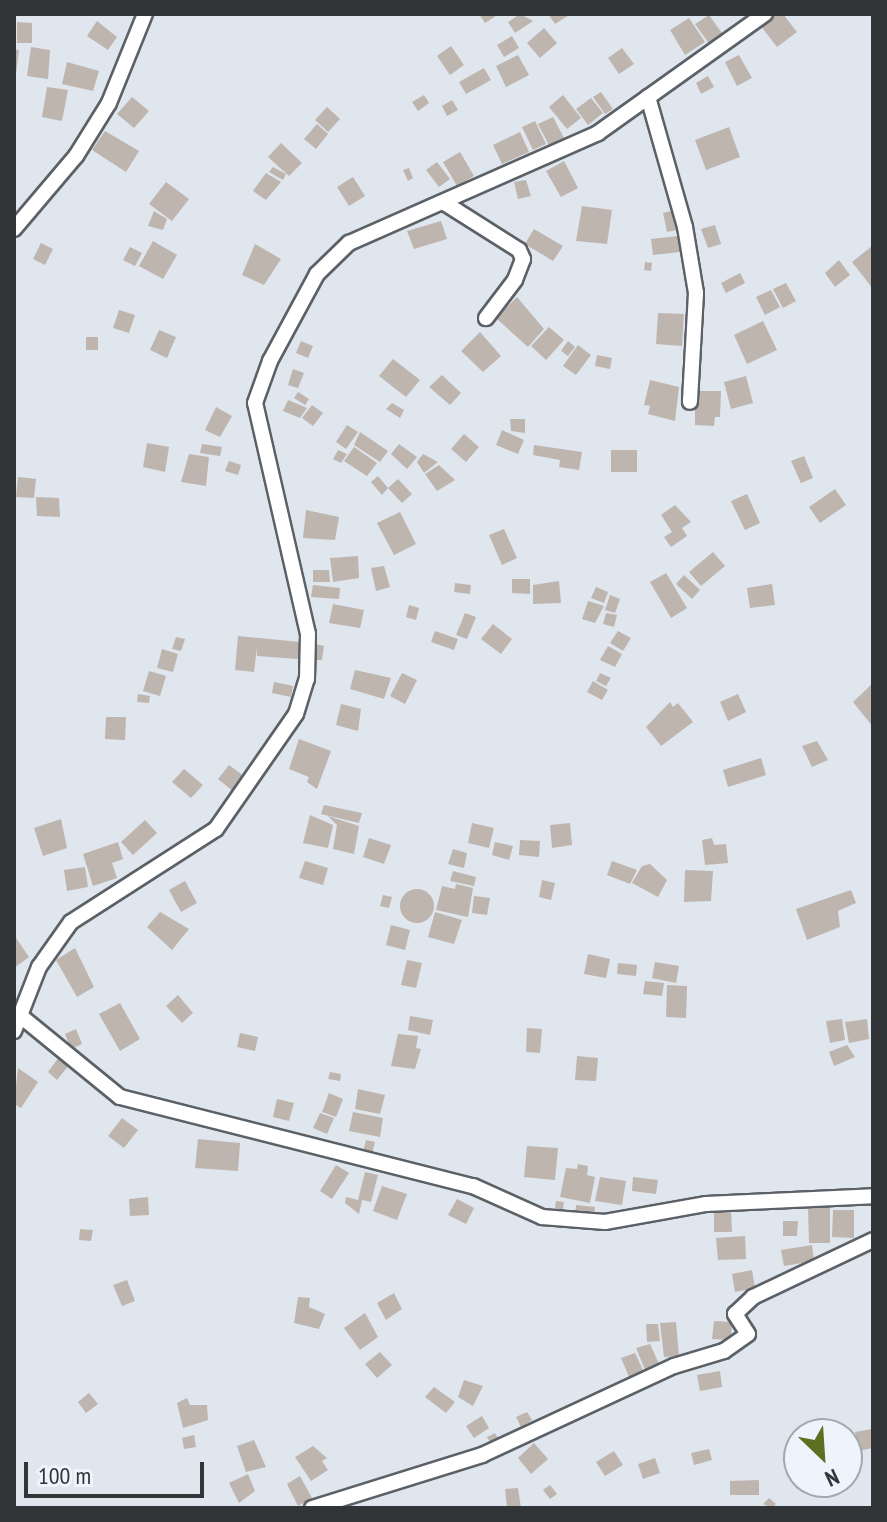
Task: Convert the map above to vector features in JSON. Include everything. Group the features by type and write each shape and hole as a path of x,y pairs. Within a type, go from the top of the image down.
{"street":[{"path":"14,229 76,156 109,103 145,14"},
{"path":"14,1031 23,1018 39,967 71,922 216,829 296,714 307,679 308,634 257,414 257,393 325,264 349,243 598,133 765,14"},
{"path":"648,97 685,227 696,293 690,402"},
{"path":"443,202 522,255 522,268 486,318"},
{"path":"23,1018 120,1097 473,1186 542,1217 605,1222 706,1204 873,1196"},
{"path":"312,1508 482,1455 674,1366 724,1351 748,1334 735,1314 753,1297 873,1240"}],"building":[{"path":"479,14 499,14 485,23"},
{"path":"520,14 533,21 515,33 508,22"},
{"path":"548,14 571,14 555,24"},
{"path":"774,14 783,14 797,32 777,47 760,25"},
{"path":"709,15 724,36 710,45 695,24"},
{"path":"689,18 705,42 685,55 670,30"},
{"path":"97,21 117,37 108,50 87,36"},
{"path":"17,22 32,23 32,43 17,43"},
{"path":"544,28 557,43 540,58 527,43"},
{"path":"512,36 519,48 504,57 497,45"},
{"path":"451,46 464,65 450,75 437,56"},
{"path":"31,47 50,50 48,79 27,76"},
{"path":"622,48 634,64 619,74 608,58"},
{"path":"14,49 19,50 16,74 14,74"},
{"path":"518,55 529,75 506,87 496,66"},
{"path":"739,55 752,78 737,86 725,62"},
{"path":"67,62 99,71 93,91 62,84"},
{"path":"484,68 491,80 466,94 459,82"},
{"path":"708,76 714,87 701,94 696,83"},
{"path":"47,87 68,90 62,121 42,117"},
{"path":"601,92 613,109 605,114 593,97"},
{"path":"424,95 429,103 418,111 412,102"},
{"path":"563,95 581,118 567,129 549,107"},
{"path":"132,97 149,111 134,128 117,114"},
{"path":"591,98 603,113 588,125 576,109"},
{"path":"452,100 458,110 447,116 442,106"},
{"path":"327,107 340,119 328,132 315,120"},
{"path":"553,117 566,142 551,149 538,124"},
{"path":"535,121 546,144 533,150 522,127"},
{"path":"317,124 328,134 316,149 304,139"},
{"path":"729,127 740,157 706,170 695,140"},
{"path":"105,131 139,151 126,172 92,150"},
{"path":"520,132 529,152 502,164 493,145"},
{"path":"281,143 302,163 289,176 268,157"},
{"path":"460,152 474,176 457,186 443,162"},
{"path":"564,161 578,188 561,197 546,171"},
{"path":"437,162 450,179 439,187 426,170"},
{"path":"273,167 286,174 283,180 269,172"},
{"path":"409,168 413,178 408,181 403,170"},
{"path":"266,173 281,182 266,200 253,191"},
{"path":"353,177 365,196 349,206 337,187"},
{"path":"526,180 531,196 518,199 514,182"},
{"path":"166,182 189,199 172,221 149,204"},
{"path":"582,206 612,210 607,244 576,241"},
{"path":"154,211 167,219 163,230 148,226"},
{"path":"671,211 681,229 667,232 663,213"},
{"path":"441,221 447,239 414,249 407,231"},
{"path":"715,225 721,244 708,248 701,229"},
{"path":"534,229 563,246 553,261 525,244"},
{"path":"678,236 680,252 653,255 651,239"},
{"path":"153,241 177,255 163,279 139,266"},
{"path":"41,243 53,249 45,265 33,259"},
{"path":"255,244 281,259 264,285 242,275"},
{"path":"130,247 142,253 135,266 123,260"},
{"path":"873,248 873,289 852,262"},
{"path":"839,260 850,275 835,287 825,273"},
{"path":"645,262 652,263 651,271 644,270"},
{"path":"740,273 745,283 726,293 721,283"},
{"path":"786,283 796,301 783,308 773,289"},
{"path":"771,290 780,307 765,315 756,297"},
{"path":"517,297 544,329 528,347 496,318"},
{"path":"119,310 135,315 129,333 113,328"},
{"path":"658,313 684,314 682,346 656,344"},
{"path":"763,321 777,350 747,364 734,335"},
{"path":"549,327 564,340 546,360 531,346"},
{"path":"159,330 176,337 167,358 150,350"},
{"path":"480,332 501,356 483,372 461,351"},
{"path":"86,337 98,337 98,350 86,350"},
{"path":"301,341 313,346 308,358 296,353"},
{"path":"568,341 575,347 568,356 561,351"},
{"path":"578,345 591,355 576,375 563,366"},
{"path":"597,355 612,358 610,369 595,366"},
{"path":"393,359 420,380 406,397 379,376"},
{"path":"293,369 304,373 298,388 288,385"},
{"path":"442,375 461,393 450,405 429,387"},
{"path":"746,376 753,403 731,409 724,382"},
{"path":"650,380 679,387 675,421 648,414 650,406 644,405"},
{"path":"695,391 721,391 720,417 715,417 714,426 695,425"},
{"path":"298,392 309,399 305,405 294,398"},
{"path":"288,400 307,408 300,418 283,411"},
{"path":"392,403 404,410 400,418 386,409"},
{"path":"312,405 323,413 313,426 302,418"},
{"path":"216,407 232,416 220,437 205,430"},
{"path":"510,419 525,419 525,433 511,431"},
{"path":"347,425 358,432 346,449 336,442"},
{"path":"502,430 524,440 518,454 496,445"},
{"path":"360,432 388,451 380,462 354,445"},
{"path":"464,434 479,447 466,462 451,449"},
{"path":"147,443 169,447 165,472 143,467"},
{"path":"202,444 222,447 220,456 200,453"},
{"path":"399,444 417,457 407,469 391,454"},
{"path":"534,445 582,452 579,470 559,467 560,460 533,455"},
{"path":"354,447 377,463 367,476 344,461"},
{"path":"338,450 347,454 341,463 333,459"},
{"path":"611,450 637,450 637,472 611,472"},
{"path":"189,454 209,457 206,486 181,482"},
{"path":"423,454 438,462 424,473 417,462"},
{"path":"804,456 813,478 801,483 791,461"},
{"path":"229,461 241,465 238,475 225,471"},
{"path":"439,465 455,480 437,491 425,474"},
{"path":"378,476 388,488 382,495 371,482"},
{"path":"18,477 36,479 34,498 16,497"},
{"path":"398,479 412,494 402,503 388,488"},
{"path":"835,489 846,505 820,523 809,507"},
{"path":"747,494 760,523 745,530 731,501"},
{"path":"36,497 59,498 60,517 37,516"},
{"path":"675,505 691,522 682,528 687,536 671,547 664,537 672,532 661,515"},
{"path":"306,510 339,517 335,540 303,538"},
{"path":"400,512 416,544 394,555 377,523"},
{"path":"504,529 517,558 502,565 489,535"},
{"path":"713,552 725,566 701,586 689,572"},
{"path":"358,556 359,578 333,582 330,558"},
{"path":"384,566 390,587 376,591 371,568"},
{"path":"313,570 329,570 330,582 313,582"},
{"path":"666,573 687,608 671,618 650,582"},
{"path":"684,575 700,590 692,599 676,584"},
{"path":"512,579 530,579 530,594 512,593"},
{"path":"559,581 561,603 533,604 533,585"},
{"path":"455,583 471,585 470,594 454,592"},
{"path":"772,584 775,605 750,608 747,588"},
{"path":"313,585 340,588 339,599 311,597"},
{"path":"596,587 608,592 604,603 591,598"},
{"path":"610,595 620,599 615,613 605,610"},
{"path":"588,601 604,606 595,623 582,619"},
{"path":"333,604 364,610 360,628 329,623"},
{"path":"409,605 419,608 416,620 406,617"},
{"path":"465,613 476,617 467,639 456,635"},
{"path":"606,613 617,615 614,627 603,624"},
{"path":"493,624 512,639 501,654 481,639"},
{"path":"435,631 458,639 454,650 431,642"},
{"path":"618,631 631,638 623,651 610,643"},
{"path":"238,636 300,642 298,659 257,656 257,647 254,672 235,670"},
{"path":"176,637 185,639 181,651 172,649"},
{"path":"315,644 324,646 322,660 314,660"},
{"path":"608,646 622,654 615,667 600,660"},
{"path":"162,649 178,654 173,672 157,668"},
{"path":"355,670 391,678 384,699 350,689"},
{"path":"149,671 166,676 160,696 143,691"},
{"path":"402,673 417,680 405,704 390,696"},
{"path":"600,673 611,678 606,686 596,681"},
{"path":"593,681 608,690 602,700 587,692"},
{"path":"274,682 293,686 291,697 272,693"},
{"path":"873,683 873,727 853,702"},
{"path":"138,694 150,696 149,703 137,702"},
{"path":"738,694 746,712 728,721 720,702"},
{"path":"670,702 673,707 678,703 693,722 661,746 646,727"},
{"path":"341,704 361,709 358,731 336,725"},
{"path":"106,717 126,717 125,740 105,739"},
{"path":"299,739 331,751 317,789 307,782 309,777 289,769"},
{"path":"817,741 828,760 812,767 802,746"},
{"path":"761,758 766,775 728,787 723,770"},
{"path":"229,765 245,777 234,792 218,779"},
{"path":"184,769 203,785 191,798 172,782"},
{"path":"324,805 362,813 359,823 321,814"},
{"path":"310,815 333,825 328,848 303,843"},
{"path":"328,816 359,826 354,854 333,849 337,825"},
{"path":"61,819 67,848 43,856 34,828"},
{"path":"145,820 157,833 133,855 121,842"},
{"path":"472,823 494,828 489,848 468,843"},
{"path":"570,823 572,845 552,848 550,825"},
{"path":"369,838 391,845 384,864 363,857"},
{"path":"712,838 714,845 726,844 728,863 705,865 702,840"},
{"path":"520,840 540,841 539,857 519,855"},
{"path":"118,842 123,859 112,863 117,878 93,886 83,854"},
{"path":"495,842 513,846 509,860 492,855"},
{"path":"453,849 467,853 464,868 448,864"},
{"path":"305,861 328,868 323,885 299,878"},
{"path":"612,861 637,870 630,884 607,875"},
{"path":"650,864 667,880 658,897 632,883 642,866"},
{"path":"85,867 88,887 67,891 64,870"},
{"path":"685,870 713,871 711,901 684,902"},
{"path":"453,871 476,877 474,886 450,881"},
{"path":"542,880 555,883 551,900 539,897"},
{"path":"185,881 197,903 181,912 169,890"},
{"path":"456,884 473,888 468,917 436,910 442,886 455,889"},
{"path":"417,889 429,894 434,906 429,918 417,923 405,918 400,906 405,894"},
{"path":"851,890 856,903 838,911 840,927 807,940 796,909"},
{"path":"383,895 392,897 389,908 380,906"},
{"path":"474,896 490,898 487,915 472,913"},
{"path":"160,912 189,929 172,950 147,927"},
{"path":"435,912 462,920 454,944 428,937"},
{"path":"391,925 410,930 405,950 386,945"},
{"path":"14,935 29,957 14,968"},
{"path":"75,948 94,987 77,997 56,960"},
{"path":"588,954 610,959 606,978 584,974"},
{"path":"407,960 422,963 416,988 401,985"},
{"path":"655,962 679,966 676,983 652,978"},
{"path":"618,963 637,965 636,976 617,974"},
{"path":"645,981 664,983 662,996 643,994"},
{"path":"667,985 687,986 686,1018 666,1017"},
{"path":"178,995 193,1013 182,1023 166,1006"},
{"path":"120,1003 140,1039 120,1051 99,1014"},
{"path":"410,1016 433,1020 430,1035 408,1030"},
{"path":"842,1019 845,1040 830,1043 826,1021"},
{"path":"867,1019 869,1039 849,1043 845,1022"},
{"path":"527,1028 542,1029 540,1053 526,1052"},
{"path":"76,1029 82,1044 71,1049 65,1034"},
{"path":"240,1033 258,1037 255,1051 237,1047"},
{"path":"398,1034 418,1036 416,1048 421,1049 415,1069 391,1066"},
{"path":"847,1045 855,1057 834,1066 829,1052"},
{"path":"577,1056 598,1058 596,1081 575,1080"},
{"path":"59,1057 69,1065 57,1080 48,1072"},
{"path":"18,1068 38,1082 21,1108 14,1104"},
{"path":"330,1072 341,1074 340,1081 328,1079"},
{"path":"358,1089 385,1095 380,1114 355,1109"},
{"path":"329,1093 343,1099 336,1117 322,1112"},
{"path":"277,1099 294,1103 289,1121 273,1117"},
{"path":"353,1112 383,1118 380,1137 349,1131"},
{"path":"320,1113 334,1118 327,1134 313,1128"},
{"path":"122,1118 138,1130 124,1148 108,1136"},
{"path":"198,1139 240,1143 238,1171 195,1168"},
{"path":"366,1140 375,1142 372,1154 363,1152"},
{"path":"527,1146 558,1148 555,1180 524,1177"},
{"path":"578,1164 588,1166 587,1175 595,1177 590,1203 560,1197 566,1168 577,1169"},
{"path":"336,1165 349,1173 332,1199 320,1191"},
{"path":"365,1172 378,1175 371,1202 362,1200 359,1214 345,1203 346,1197 358,1200"},
{"path":"600,1177 626,1181 622,1205 595,1201"},
{"path":"633,1177 658,1180 656,1194 632,1191"},
{"path":"382,1186 407,1194 397,1220 373,1211"},
{"path":"148,1197 149,1215 130,1216 129,1199"},
{"path":"457,1199 474,1208 466,1224 448,1215"},
{"path":"556,1201 564,1202 562,1215 554,1214"},
{"path":"576,1205 595,1207 594,1218 575,1217"},
{"path":"808,1207 830,1207 830,1243 809,1243"},
{"path":"731,1210 732,1232 714,1232 714,1211"},
{"path":"833,1210 854,1210 854,1238 832,1237"},
{"path":"783,1221 798,1221 797,1236 783,1236"},
{"path":"80,1229 93,1230 91,1241 79,1240"},
{"path":"745,1236 746,1259 718,1260 716,1238"},
{"path":"812,1245 814,1261 784,1266 781,1250"},
{"path":"752,1270 755,1288 735,1292 732,1274"},
{"path":"127,1280 135,1301 122,1306 113,1285"},
{"path":"394,1293 402,1309 386,1320 377,1303"},
{"path":"298,1297 310,1298 309,1307 325,1314 319,1329 294,1323"},
{"path":"365,1313 378,1337 360,1350 344,1328"},
{"path":"714,1321 732,1322 731,1340 712,1339"},
{"path":"676,1322 679,1356 664,1357 660,1323"},
{"path":"646,1324 658,1324 660,1341 647,1342"},
{"path":"650,1344 660,1366 646,1372 636,1348"},
{"path":"380,1352 392,1365 377,1378 365,1364"},
{"path":"635,1353 643,1370 629,1377 621,1358"},
{"path":"720,1371 722,1387 700,1391 697,1375"},
{"path":"464,1380 483,1386 473,1406 458,1397"},
{"path":"434,1387 455,1402 446,1413 425,1397"},
{"path":"89,1393 98,1404 86,1413 78,1402"},
{"path":"187,1398 190,1405 207,1405 208,1420 183,1428 177,1403"},
{"path":"527,1412 532,1420 521,1427 516,1417"},
{"path":"482,1416 489,1428 474,1438 466,1426"},
{"path":"872,1429 873,1448 863,1450 863,1431"},
{"path":"495,1433 500,1442 492,1446 487,1437"},
{"path":"194,1435 196,1447 184,1449 182,1438"},
{"path":"254,1440 266,1467 246,1472 237,1446"},
{"path":"534,1443 548,1459 531,1474 518,1458"},
{"path":"313,1446 327,1458 322,1461 328,1470 311,1481 295,1457"},
{"path":"709,1449 712,1460 694,1465 691,1453"},
{"path":"614,1451 623,1465 605,1476 596,1462"},
{"path":"655,1458 660,1473 643,1479 638,1464"},
{"path":"248,1474 255,1491 239,1503 229,1483"},
{"path":"300,1476 312,1498 298,1506 287,1484"},
{"path":"759,1480 759,1495 730,1495 730,1481"},
{"path":"550,1485 557,1494 550,1499 543,1490"},
{"path":"518,1488 521,1508 507,1508 505,1489"},
{"path":"769,1498 776,1504 772,1508 763,1504"}]}
